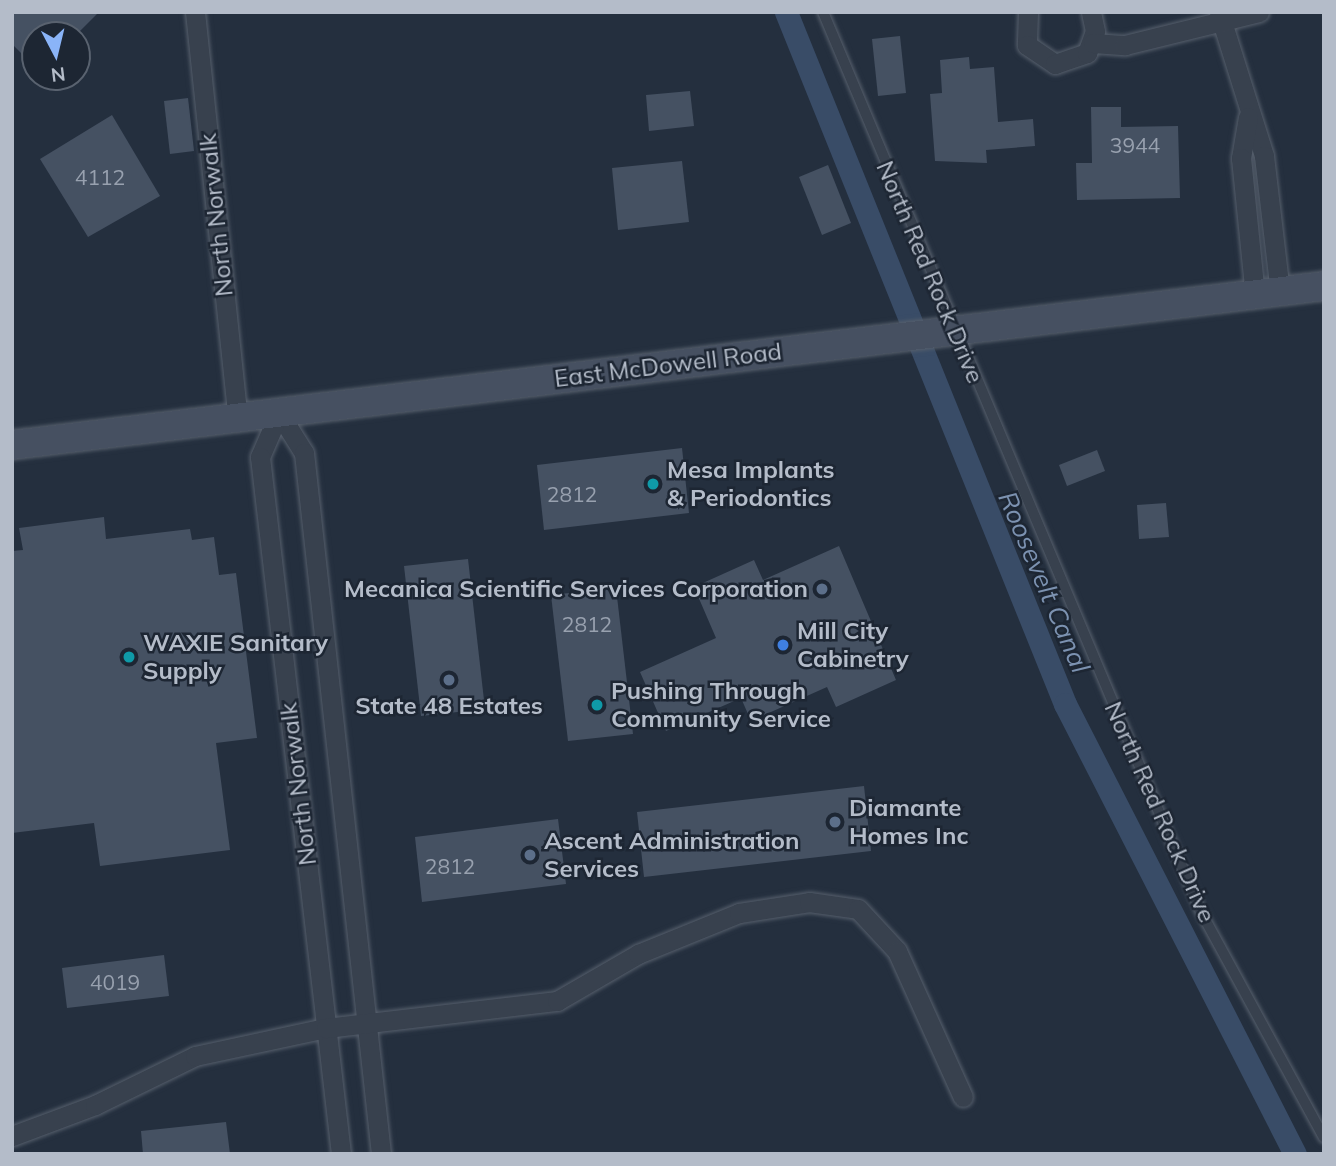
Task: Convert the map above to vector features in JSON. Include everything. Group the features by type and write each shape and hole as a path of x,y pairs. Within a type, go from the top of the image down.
{"main road":[{"name":"East McDowell Road","path":"12,446 1324,286"}],"street":[{"name":"North Norwalk","path":"195,12 238,418"},
{"path":"1028,12 1027,45 1044,61 1077,60 1093,43 1091,12"},
{"path":"1093,43 1125,45 1221,17 1259,12"},
{"path":"1221,17 1248,116 1264,156 1267,293"},
{"name":"North Norwalk","path":"279,413 304,453 381,1154"},
{"name":"North Norwalk","path":"279,413 260,457 336,1028 341,1154"},
{"path":"12,1136 95,1105 195,1056 336,1028 557,1001 638,954 739,913 809,902 858,909 897,951 963,1097"}],"lane":[{"name":"North Red Rock Drive","path":"823,12 916,246 1201,912 1324,1138"}],"building":[{"path":"12,12 99,12 90,21 21,21 21,53 12,44"},
{"path":"900,36 906,93 878,96 872,39"},
{"path":"969,57 970,69 994,67 998,122 1033,119 1035,146 986,150 987,163 935,161 930,94 942,93 940,60"},
{"path":"690,91 694,126 649,131 646,95"},
{"path":"188,98 194,151 170,154 164,101"},
{"path":"1091,107 1121,107 1121,127 1178,126 1180,198 1077,200 1076,163 1092,163"},
{"path":"112,115 160,196 88,237 40,159"},
{"path":"682,161 689,222 618,230 612,168"},
{"path":"828,165 851,223 822,235 799,177"},
{"path":"682,448 689,513 544,530 537,465"},
{"path":"1097,450 1105,471 1067,486 1059,465"},
{"path":"1166,503 1169,537 1139,539 1137,505"},
{"name":"WAXIE Sanitary Supply","path":"104,517 106,539 190,529 192,540 214,537 219,575 236,573 257,738 216,743 230,850 100,866 94,823 12,833 12,551 23,550 19,528"},
{"path":"839,546 896,680 836,707 827,687 751,721 741,698 666,731 640,672 716,638 694,587 754,560 763,580"},
{"path":"468,559 485,709 421,716 404,566"},
{"path":"616,588 633,734 568,741 551,595"},
{"path":"864,786 871,851 644,877 637,812"},
{"path":"558,819 566,884 422,902 415,837"},
{"path":"164,955 169,996 67,1008 62,968"},
{"path":"226,1122 230,1154 143,1154 141,1131"}],"waterway":[{"name":"Roosevelt Canal","path":"786,12 1065,704 1295,1154"}],"place":[{"name":"Mesa Implants & Periodontics","path":"653,484"},
{"name":"Mecanica Scientific Services Corporation","path":"822,589"},
{"name":"Mill City Cabinetry","path":"783,645"},
{"name":"WAXIE Sanitary Supply","path":"129,657"},
{"name":"State 48 Estates","path":"449,680"},
{"name":"Pushing Through Community Service","path":"597,705"},
{"name":"Diamante Homes Inc","path":"835,822"},
{"name":"Ascent Administration Services","path":"530,855"}]}
